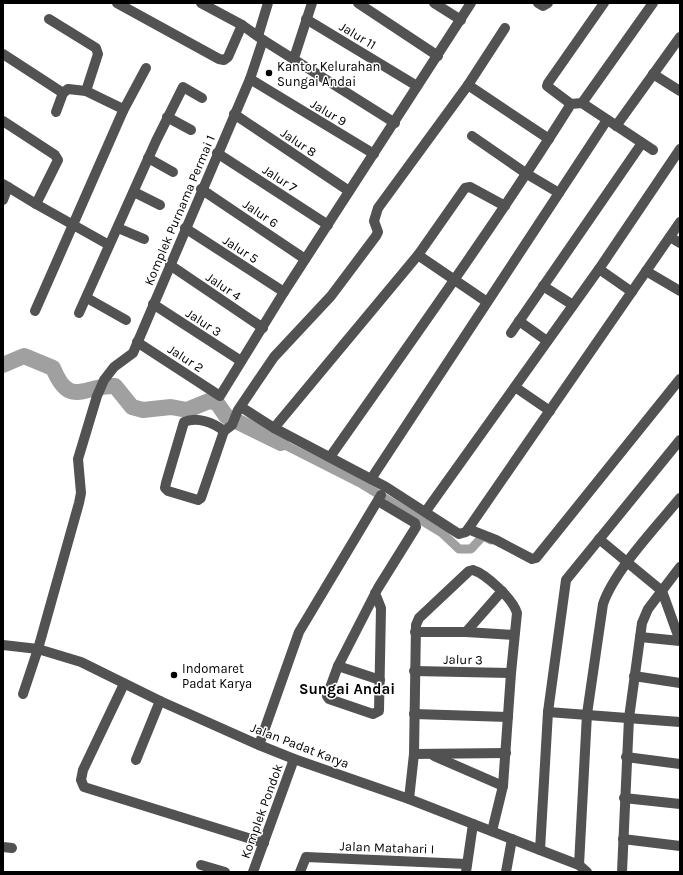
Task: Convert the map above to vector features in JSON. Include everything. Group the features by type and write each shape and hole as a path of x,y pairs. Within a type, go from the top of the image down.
{"street":[{"path":"117,3 218,59 224,60 228,57 242,25"},
{"path":"201,3 242,25 395,123"},
{"name":"Komplek Purnama Permai 1","path":"38,649 79,503 81,493 78,459 97,396 104,380 114,367 133,352 154,304 201,189 250,79 261,38 268,3"},
{"path":"294,58 312,3"},
{"path":"358,3 438,56"},
{"path":"434,3 461,20"},
{"path":"241,361 305,259 395,123 417,86 438,56 471,3"},
{"path":"538,3 543,6 548,3"},
{"path":"604,3 548,82 547,86 570,104 582,103 652,150"},
{"path":"582,103 653,3"},
{"path":"49,19 96,48 98,54 86,91"},
{"name":"Jalur 11","path":"306,19 417,86"},
{"path":"228,428 206,422 189,420 184,422 166,483 165,488 168,491 198,500 200,498 228,428 274,357 331,296 376,236 378,232 374,221 378,208 468,85 505,28"},
{"path":"616,126 680,37"},
{"path":"3,54 63,93"},
{"path":"35,311 123,111 146,68"},
{"path":"654,74 680,92"},
{"name":"Jalur 9","path":"250,79 374,154"},
{"path":"468,85 549,139"},
{"path":"79,313 87,298 148,158 183,87 202,98"},
{"path":"56,112 63,93 68,89 86,91 121,108 123,111"},
{"path":"330,457 505,206 570,104"},
{"name":"Jalur 8","path":"234,114 349,191"},
{"path":"167,117 191,130"},
{"path":"371,478 607,120"},
{"path":"3,121 56,155 58,160 36,204"},
{"path":"472,136 526,174 559,193"},
{"path":"511,332 642,143"},
{"path":"426,511 599,270 680,149"},
{"name":"Jalur 7","path":"217,153 328,225"},
{"path":"148,158 173,172"},
{"path":"3,200 5,185 109,245"},
{"path":"274,428 418,255 465,188 470,187 505,206"},
{"name":"Jalur 6","path":"201,189 305,259"},
{"path":"134,192 160,205"},
{"path":"381,495 426,511 459,534 466,532 680,222"},
{"path":"118,228 144,239"},
{"name":"Jalur 5","path":"185,228 284,292"},
{"path":"670,237 680,243"},
{"path":"418,255 487,302"},
{"name":"Jalur 4","path":"170,265 263,328"},
{"path":"599,270 632,292"},
{"path":"646,271 680,291"},
{"path":"543,286 573,306"},
{"path":"87,298 126,320"},
{"name":"Jalur 3","path":"154,304 241,361"},
{"path":"519,321 547,341"},
{"name":"Jalur 2","path":"137,342 220,396 241,361"},
{"path":"468,529 496,540 532,560 536,558 680,379"},
{"path":"515,386 550,411"},
{"path":"239,411 371,478 381,495 415,522 416,526 375,593 338,666 327,692 329,699 373,714 379,711 380,680 381,608 375,593"},
{"path":"540,850 548,712 564,586 570,574 680,440"},
{"path":"259,745 299,632 381,495"},
{"path":"579,865 587,714 603,604 610,587 628,562 680,498"},
{"path":"599,539 662,591 680,641 640,637"},
{"path":"622,872 626,757 629,718 640,637 644,616 680,567"},
{"path":"409,799 414,754 415,632 419,618 469,571 473,570 480,573 502,591 518,613 514,635 503,786 492,832"},
{"path":"466,632 502,591"},
{"path":"415,632 466,632 514,635"},
{"name":"Jalan Padat Karya","path":"3,645 38,649 81,662 160,702 259,745 294,759 409,799 579,865 587,872"},
{"path":"23,694 38,649"},
{"path":"338,666 380,680"},
{"name":"Jalur 3","path":"414,671 511,673"},
{"path":"634,676 680,683"},
{"path":"124,684 83,770 81,780 84,786 264,843"},
{"path":"136,760 160,702"},
{"path":"548,712 680,722"},
{"path":"414,714 508,717"},
{"path":"414,754 506,753"},
{"path":"430,754 503,786"},
{"path":"626,757 680,764"},
{"name":"Komplek Pondok","path":"253,872 294,759"},
{"path":"624,798 680,804"},
{"path":"466,868 473,824"},
{"path":"506,872 512,839"},
{"path":"623,839 680,846"},
{"name":"Jalan Matahari I","path":"300,872 306,857 466,868"},
{"path":"200,865 225,872"}],"waterway":[{"path":"3,365 24,356 53,368 59,381 65,388 78,392 115,386 132,407 143,410 171,407 187,410 209,401 217,403 226,416 281,443"},
{"path":"281,443 360,483 442,533 459,549 471,549 483,536 491,540"}],"place":[{"name":"Kantor Kelurahan Sungai Andai","path":"269,73"},
{"name":"Indomaret Padat Karya","path":"174,675"}],"district":[{"name":"Sungai Andai","path":"347,689"}]}
